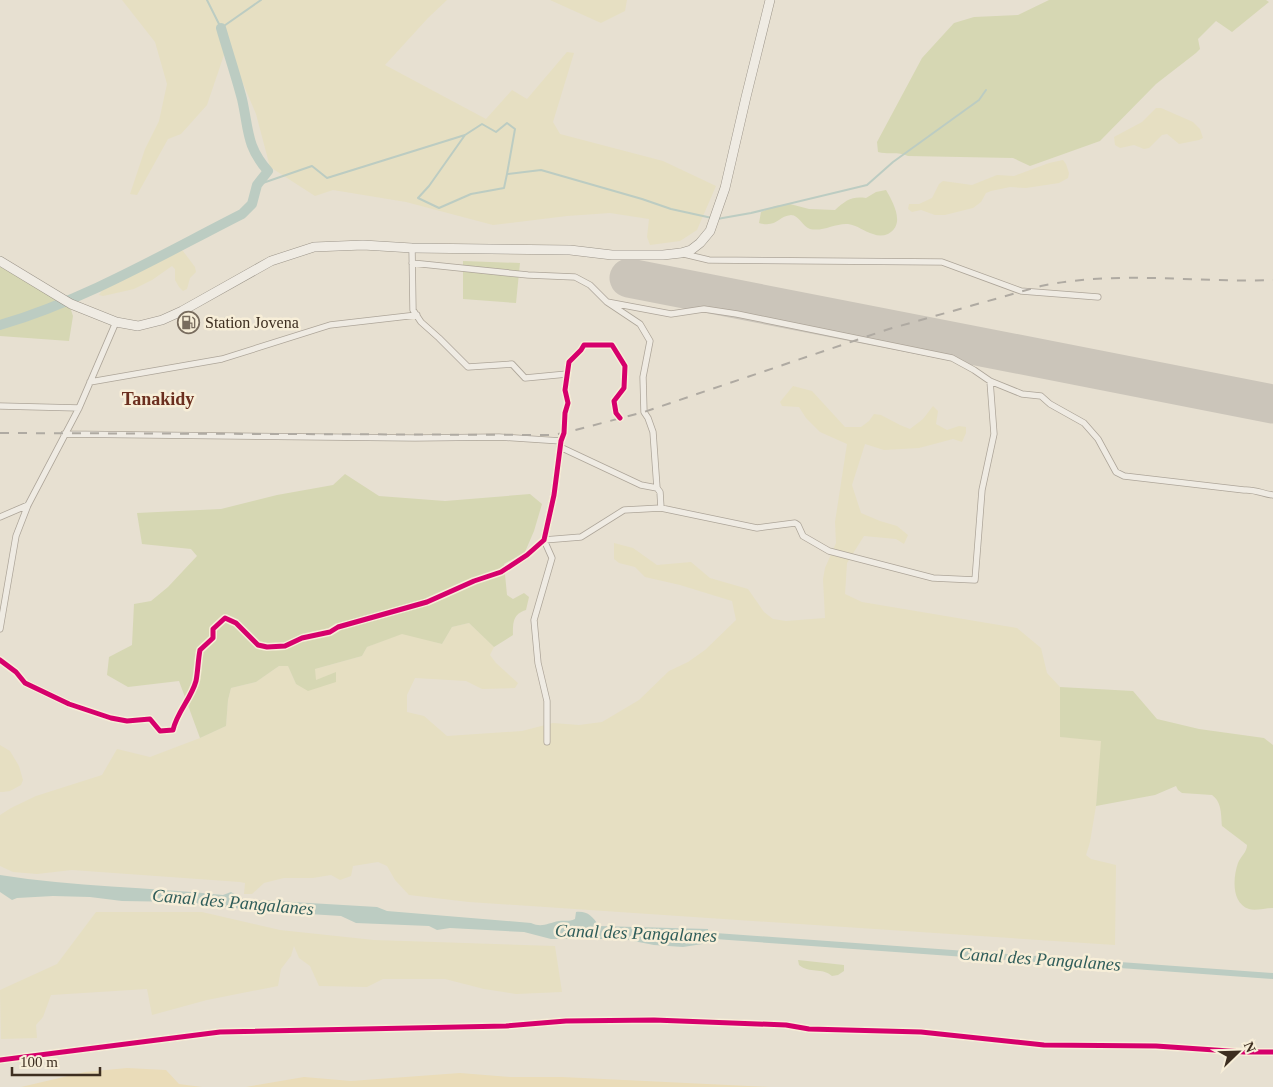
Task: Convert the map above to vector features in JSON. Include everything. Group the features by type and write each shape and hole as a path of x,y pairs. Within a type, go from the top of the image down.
{"main road":[{"path":"0,261 71,304 116,322 138,326 162,320 182,311 271,261 314,247 363,245 412,248 560,250 662,256 681,254 700,244 710,231 725,188 770,0"}],"street":[{"path":"412,248 414,310 421,322 440,338 468,368 512,364 525,378 567,374"},
{"path":"681,254 709,260 942,262 1021,291 1098,297"},
{"path":"412,263 575,277 590,285 607,302 640,324 650,341 643,378 644,412 653,432 657,488 660,492 661,508"},
{"path":"607,302 671,314 704,309 952,358 990,381 1022,394 1040,396 1050,404 1084,423 1098,439 1116,472 1124,476 1244,490 1252,489 1264,494 1273,495"},
{"path":"90,382 222,359 330,325 417,315"},
{"path":"0,629 16,536 28,505 79,408 116,322"},
{"path":"0,660 16,672 25,682 69,704 111,718 127,721 150,719 160,731 173,730 178,714 190,695 196,680 200,650 213,638 213,629 225,618 236,624 258,645 267,647 285,646 302,638 330,632 338,627 427,602 474,581 501,572 527,555 544,540 554,495 560,444 564,434 565,413 568,403 565,390 569,362 582,350 584,345 612,345 625,366 624,388 614,401 616,413 620,418"},
{"path":"544,540 581,537 624,510 661,508 757,528 795,523 798,525 803,536 829,551 933,578 976,580 982,490 994,434 990,381"},
{"path":"0,406 79,408"},
{"path":"64,434 415,438 499,437 560,444 641,485 657,488"},
{"path":"0,517 28,505"},
{"path":"544,540 552,558 534,620 538,663 548,701 547,742"},
{"path":"0,1060 220,1032 506,1026 586,1021 654,1020 786,1025 809,1029 921,1032 1044,1045 1156,1046 1273,1052"}],"shaded area":[{"path":"122,0 447,0 385,65 486,119 512,90 527,99 567,52 574,53 553,122 560,134 663,161 716,186 697,230 680,241 650,245 647,237 649,219 610,213 493,225 406,202 333,190 315,196 270,167 256,114 227,46 207,105 181,134 168,139 137,195 130,194 145,149 159,121 167,84 155,42"},
{"path":"550,0 627,0 625,11 601,23"},
{"path":"1156,108 1161,108 1193,122 1200,129 1203,138 1179,144 1167,134 1162,135 1149,148 1144,149 1134,145 1120,148 1115,145 1114,137 1142,122"},
{"path":"1063,160 1069,173 1068,178 1059,183 1026,188 1010,187 991,191 986,193 981,202 973,208 945,215 935,215 921,210 912,212 908,209 909,204 919,204 932,198 939,184 943,181 972,185 997,175 1014,176"},
{"path":"174,249 183,251 195,267 196,272 190,278 187,289 183,291 179,287 175,280 175,269 172,266 152,280 134,289 103,296 99,295 105,286 143,269"},
{"path":"793,386 812,391 845,427 861,427 874,414 881,415 910,429 923,419 933,406 938,411 936,424 947,430 959,426 966,427 966,433 962,442 953,439 919,448 884,450 865,444 852,485 861,513 897,526 908,535 904,544 896,539 864,536 847,563 845,594 862,602 1017,628 1041,648 1047,673 1060,687 1060,737 1102,740 1096,806 1086,855 1091,859 1116,865 1115,945 469,902 409,895 395,880 387,866 378,862 353,866 351,876 340,880 331,875 313,878 284,878 264,883 252,894 244,894 245,883 240,882 72,870 37,874 13,872 0,866 0,815 11,808 36,796 102,775 117,749 150,757 226,726 231,688 256,682 279,666 288,666 296,684 315,681 315,669 362,656 367,647 402,633 442,644 452,627 469,623 494,647 490,655 496,663 518,683 515,688 482,689 466,681 415,678 407,695 407,712 424,716 447,736 522,731 553,723 579,725 602,722 639,700 669,671 688,662 705,650 736,620 732,601 680,585 645,577 635,567 619,563 614,559 614,543 633,548 657,565 691,562 710,578 748,589 764,612 773,619 786,621 825,618 823,579 825,568 836,543 835,522 847,444 820,432 806,418 799,407 782,406 780,402"},
{"path":"0,745 10,751 19,766 23,780 21,785 10,791 3,792 0,792"},
{"path":"96,912 202,912 280,930 374,940 555,946 562,992 516,994 484,989 445,979 383,979 367,987 319,986 310,966 299,958 294,946 291,956 281,969 278,986 207,1000 152,1015 147,989 51,995 43,1017 36,1025 37,1038 1,1039 0,990 57,964"}],"green space":[{"path":"1049,0 1266,0 1269,2 1232,32 1216,21 1198,39 1200,49 1156,84 1100,141 1030,166 1013,158 908,156 878,152 877,142 922,58 954,23 974,17 1018,15"},
{"path":"886,190 892,201 897,219 893,230 886,235 875,235 848,224 815,230 810,229 791,215 770,224 759,223 761,212 775,206 790,204 809,209 835,210 849,200 866,198 876,192"},
{"path":"463,261 520,263 516,303 463,299"},
{"path":"0,266 70,307 73,316 69,341 0,336"},
{"path":"345,474 379,496 445,501 530,494 542,504 525,552 504,564 507,595 513,599 524,593 529,597 526,610 516,616 513,635 494,647 469,623 452,627 442,644 402,634 367,647 362,656 315,669 316,680 336,672 336,682 308,691 296,684 288,666 279,666 256,682 231,688 226,726 200,738 179,681 128,687 107,675 109,657 132,645 134,604 151,601 168,587 197,556 191,549 142,544 137,513 221,509 277,495 333,485"},
{"path":"1060,687 1133,691 1157,719 1199,729 1264,738 1273,745 1273,908 1251,910 1243,906 1236,896 1235,875 1238,863 1247,845 1222,826 1218,801 1212,795 1182,793 1176,786 1155,795 1096,806 1101,741 1060,737"},
{"path":"798,960 844,965 844,971 832,976 828,973 803,968 799,965"}],"sand":[{"path":"127,1068 166,1070 179,1084 202,1087 21,1087 85,1072"},
{"path":"460,1073 510,1077 562,1077 770,1087 246,1087 304,1077 351,1081"}],"water":[{"path":"0,875 56,882 223,895 231,892 243,899 377,907 387,911 538,925 573,920 575,919 576,912 584,912 594,919 599,926 708,929 709,943 683,947 654,945 623,939 551,939 524,932 450,928 437,930 429,926 356,923 341,916 261,911 185,902 122,901 90,897 53,896 17,898 12,900 0,892"}],"waterway":[{"path":"207,0 221,28 261,0"},
{"path":"0,325 63,303 123,275 242,214 252,204 257,185 268,171 256,154 249,137 242,99 221,28"},
{"path":"717,219 751,213 867,185 893,162 979,100 986,90"},
{"path":"257,185 312,166 327,178 465,135 482,124 496,132 507,123 515,129 507,174 541,170 671,209 712,218"},
{"path":"465,135 429,186 418,198 439,208 471,194 504,188 507,174"},
{"name":"Canal des Pangalanes","path":"701,935 1273,976"}],"runway":[{"path":"629,278 1273,404"}],"railway":[{"path":"0,433 552,435 644,412 889,329 1041,286 1070,281 1127,278 1273,280"}],"cycle path":[{"path":"0,660 16,672 25,683 69,704 111,718 127,721 150,719 160,731 173,730 196,681 200,650 213,638 213,629 225,618 236,623 258,645 267,647 285,646 302,638 330,632 338,627 427,602 474,581 501,572 527,555 544,540 554,495 561,441 564,433 565,413 568,403 565,390 569,362 584,345 612,345 625,366 624,388 614,401 616,413 620,418"},
{"path":"0,1060 220,1032 506,1026 566,1021 654,1020 786,1025 809,1029 921,1032 1044,1045 1156,1046 1273,1052"}],"place":[{"name":"Station Jovena","path":"189,322"}],"district":[{"name":"Tanakidy","path":"158,399"}]}
